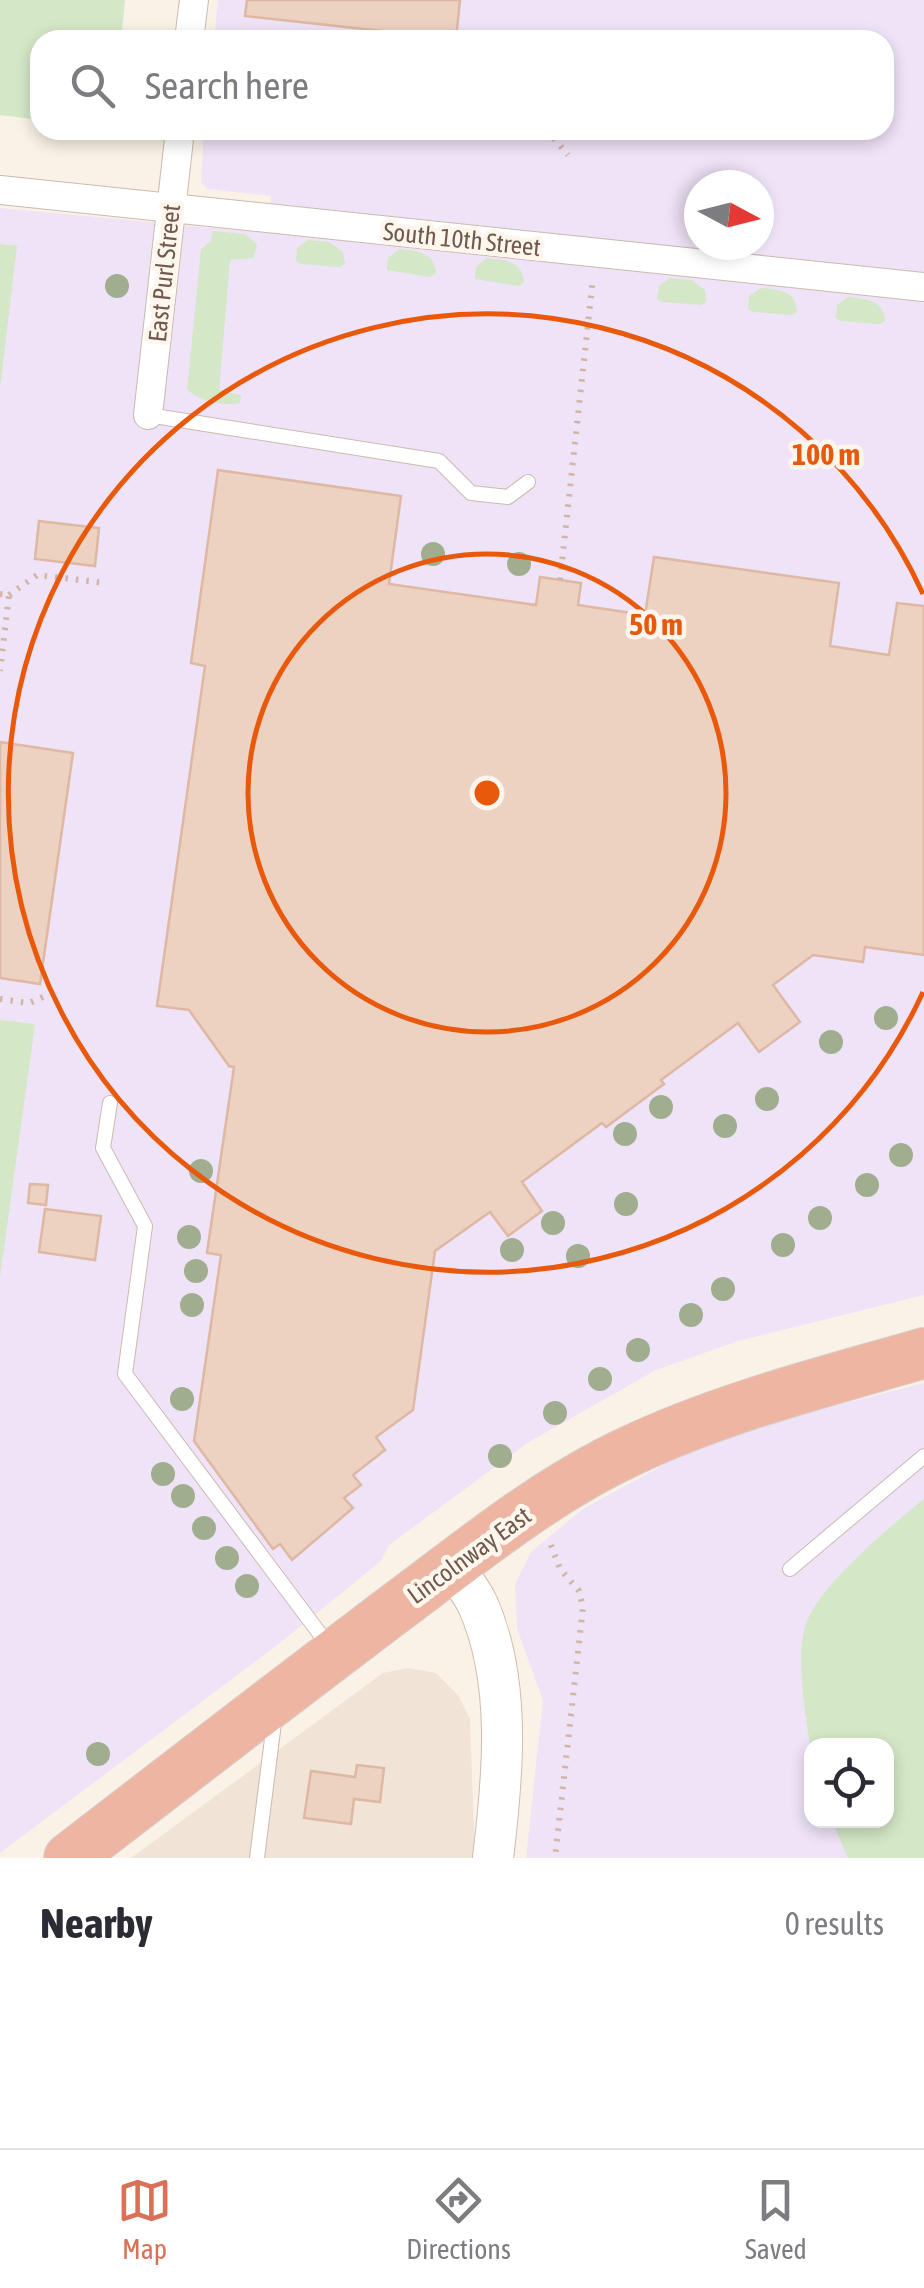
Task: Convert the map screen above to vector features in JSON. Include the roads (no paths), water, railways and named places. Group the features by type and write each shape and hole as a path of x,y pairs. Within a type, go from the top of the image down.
{"highway":[{"name":"Lincolnway East","path":"69,1858 523,1514 626,1453 771,1397 924,1353"}],"street":[{"path":"190,30 194,0"},
{"name":"East Purl Street","path":"148,415 179,140"},
{"name":"South 10th Street","path":"0,190 924,287"},
{"path":"452,1566 477,1603 493,1653 498,1685 502,1750 493,1858"}],"lane":[{"path":"148,415 439,461 471,493 508,496 528,482"},
{"path":"110,1102 103,1148 145,1226 125,1374 336,1654"},
{"path":"790,1569 924,1456"},
{"path":"257,1858 277,1698"}]}
